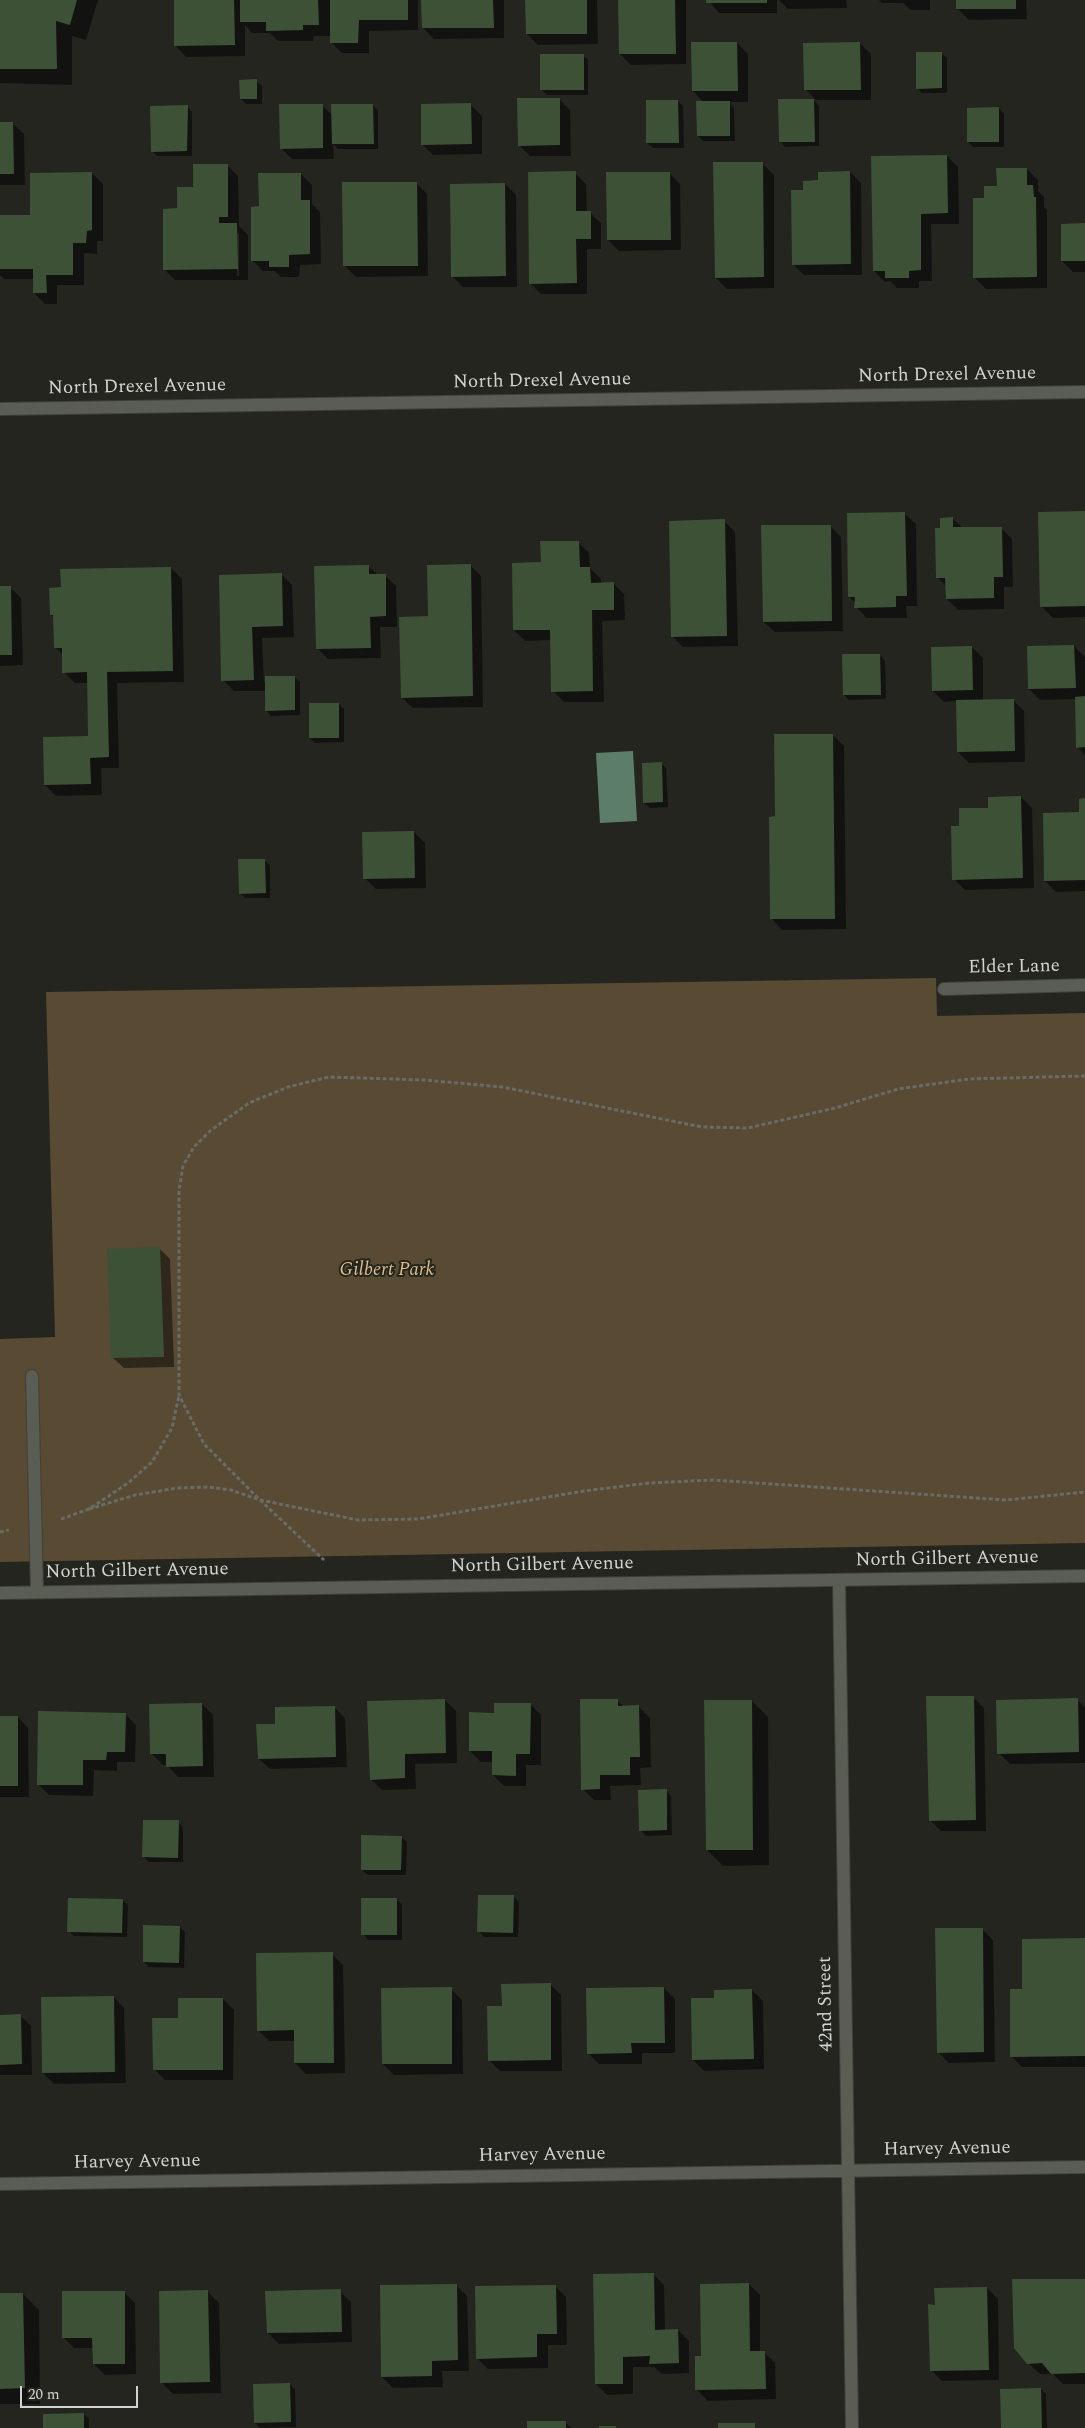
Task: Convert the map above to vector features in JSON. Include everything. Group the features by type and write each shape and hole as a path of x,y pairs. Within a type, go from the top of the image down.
{"street":[{"name":"North Drexel Avenue","path":"0,409 1085,392"},
{"name":"Elder Lane","path":"944,989 1085,985"},
{"path":"32,1376 37,1592"},
{"name":"North Gilbert Avenue","path":"0,1592 1085,1576"},
{"name":"42nd Street","path":"839,1580 852,2428"},
{"name":"Harvey Avenue","path":"0,2184 1085,2167"}],"path":[{"path":"89,1509 128,1483 152,1462 172,1428 179,1394 179,1190 183,1166 194,1147 210,1131 249,1103 288,1087 329,1077 424,1080 502,1088 702,1127 748,1128 835,1108 898,1090 969,1079 1085,1076"},
{"path":"179,1394 204,1444 260,1500 354,1587"},
{"path":"0,1532 52,1523 135,1495 177,1488 208,1487 231,1490 260,1500 358,1520 418,1519 584,1491 649,1483 713,1480 1006,1500 1085,1492"}],"green space":[{"name":"Gilbert Park","path":"936,978 937,1016 1085,1013 1085,1543 0,1562 0,1339 55,1337 46,992"}],"shaded area":[{"path":"633,751 637,821 600,823 596,753"}],"building":[{"path":"0,0 77,0 70,25 56,21 57,69 0,69"},
{"path":"174,0 234,0 235,45 174,46"},
{"path":"240,0 318,0 319,25 303,25 303,30 266,31 266,22 240,22"},
{"path":"330,0 408,0 408,20 359,20 358,43 330,43"},
{"path":"421,0 493,0 494,28 422,28"},
{"path":"525,0 587,0 587,34 526,34"},
{"path":"618,0 675,0 676,54 619,54"},
{"path":"706,0 767,0 767,3 706,3"},
{"path":"956,0 1016,0 1016,9 956,9"},
{"path":"691,42 737,42 738,91 692,91"},
{"path":"860,42 861,90 804,90 803,43"},
{"path":"916,52 942,52 942,88 916,89"},
{"path":"540,54 584,54 584,90 540,90"},
{"path":"257,79 257,99 240,99 239,80"},
{"path":"517,98 560,98 560,145 518,146"},
{"path":"778,99 814,99 815,142 779,142"},
{"path":"646,100 678,100 679,143 646,143"},
{"path":"696,101 730,101 730,136 697,136"},
{"path":"471,103 472,144 421,145 421,104"},
{"path":"279,104 323,104 323,148 280,149"},
{"path":"331,104 373,104 374,144 332,144"},
{"path":"188,105 187,151 151,152 150,106"},
{"path":"999,107 999,142 967,142 967,108"},
{"path":"0,122 13,122 14,174 0,174"},
{"path":"947,155 948,213 921,214 921,270 909,271 909,278 885,278 885,271 873,271 871,156"},
{"path":"713,162 763,162 764,277 715,278"},
{"path":"193,164 228,164 228,217 219,217 219,223 237,223 238,269 163,270 163,209 177,208 177,187 193,187"},
{"path":"996,168 1027,168 1027,185 1033,185 1034,197 1036,197 1037,277 973,278 973,198 984,198 984,186 997,186"},
{"path":"576,171 576,211 591,211 591,239 576,239 577,283 529,284 528,172"},
{"path":"850,171 851,264 792,265 791,190 803,190 803,181 818,180 818,172"},
{"path":"92,172 92,230 87,231 86,243 73,243 73,275 46,275 47,293 33,293 33,269 0,269 0,215 30,215 30,173"},
{"path":"606,172 670,172 671,240 607,240"},
{"path":"258,173 301,173 301,200 310,200 310,254 289,255 289,267 269,267 269,261 251,261 251,207 259,206"},
{"path":"342,182 417,182 418,266 343,266"},
{"path":"505,183 506,276 451,277 450,184"},
{"path":"1085,223 1085,261 1061,261 1061,224"},
{"path":"1085,511 1085,606 1040,607 1038,512"},
{"path":"905,512 907,596 896,596 896,607 854,608 855,597 848,597 847,513"},
{"path":"953,517 953,527 1002,527 1003,577 994,577 994,598 946,599 945,578 936,578 935,528 940,528 940,518"},
{"path":"725,519 727,636 671,637 669,521"},
{"path":"761,525 831,525 832,621 763,622"},
{"path":"540,541 579,541 580,567 590,567 591,583 614,582 614,610 592,610 593,691 551,692 550,630 513,630 512,563 541,562"},
{"path":"471,564 473,696 401,698 399,617 428,616 427,565"},
{"path":"369,565 369,574 386,574 386,616 370,617 371,648 316,649 314,566"},
{"path":"171,567 173,671 107,672 109,757 90,758 91,784 44,785 43,737 88,736 87,672 62,673 62,648 54,648 53,615 50,615 49,588 61,587 60,569"},
{"path":"282,573 283,626 252,627 254,680 221,681 219,575"},
{"path":"0,586 11,586 12,655 0,655"},
{"path":"1074,645 1076,688 1028,689 1027,646"},
{"path":"972,646 973,690 932,691 931,647"},
{"path":"842,654 880,654 881,695 843,695"},
{"path":"265,676 295,676 295,710 265,711"},
{"path":"1085,696 1085,747 1076,748 1075,697"},
{"path":"1014,699 1015,751 957,752 956,700"},
{"path":"309,703 339,703 339,738 309,738"},
{"path":"774,734 833,734 835,919 770,919 769,817 775,816"},
{"path":"662,762 663,802 643,803 642,763"},
{"path":"1021,796 1023,878 952,880 951,826 959,826 959,808 988,808 988,797"},
{"path":"1085,798 1085,880 1044,881 1043,813 1079,812 1079,799"},
{"path":"414,831 415,878 363,879 362,832"},
{"path":"238,859 265,859 266,893 239,894"},
{"path":"160,1247 164,1357 111,1358 107,1249"},
{"path":"926,1696 974,1696 976,1820 929,1821"},
{"path":"1078,1698 1079,1752 997,1754 996,1700"},
{"path":"445,1699 446,1753 405,1754 405,1778 370,1780 367,1701"},
{"path":"580,1699 618,1699 618,1706 639,1705 640,1757 630,1757 630,1775 600,1775 600,1789 581,1790"},
{"path":"704,1700 752,1700 753,1850 706,1850"},
{"path":"202,1703 203,1766 166,1767 166,1754 150,1754 149,1704"},
{"path":"494,1703 531,1703 530,1754 516,1754 516,1776 492,1775 492,1751 469,1751 469,1712 494,1713"},
{"path":"335,1706 336,1757 258,1759 256,1724 275,1724 275,1707"},
{"path":"38,1711 126,1713 125,1752 107,1752 106,1760 83,1760 83,1785 37,1785"},
{"path":"0,1716 18,1716 18,1786 0,1786"},
{"path":"667,1789 667,1830 639,1831 638,1790"},
{"path":"143,1820 179,1820 178,1858 142,1857"},
{"path":"361,1835 402,1836 401,1870 361,1870"},
{"path":"478,1895 514,1895 513,1933 477,1932"},
{"path":"68,1898 123,1899 122,1933 67,1932"},
{"path":"361,1898 397,1898 397,1935 361,1935"},
{"path":"143,1925 180,1926 179,1963 143,1962"},
{"path":"935,1928 983,1928 984,2052 937,2053"},
{"path":"1085,1938 1085,2056 1010,2057 1010,1989 1022,1989 1022,1939"},
{"path":"333,1952 334,2063 294,2063 294,2030 257,2031 256,1953"},
{"path":"551,1983 551,2060 488,2061 487,2006 502,2006 501,1984"},
{"path":"452,1987 452,2064 382,2064 381,1988"},
{"path":"664,1987 665,2043 631,2043 632,2053 587,2054 586,1988"},
{"path":"752,1989 754,2059 692,2060 691,1998 714,1998 714,1990"},
{"path":"114,1996 115,2072 42,2073 41,1997"},
{"path":"178,1998 223,1998 223,2070 153,2070 152,2018 178,2018"},
{"path":"21,2014 22,2064 0,2065 0,2015"},
{"path":"654,2273 655,2330 678,2329 679,2363 649,2364 650,2356 623,2357 623,2384 595,2384 593,2274"},
{"path":"1012,2279 1085,2279 1085,2373 1051,2374 1042,2363 1027,2364 1014,2348"},
{"path":"749,2283 750,2351 765,2351 766,2389 695,2390 695,2356 701,2356 700,2284"},
{"path":"457,2284 458,2360 432,2361 432,2376 381,2377 380,2285"},
{"path":"556,2285 557,2334 537,2334 537,2357 476,2359 475,2286"},
{"path":"987,2287 989,2370 930,2371 928,2304 935,2305 934,2288"},
{"path":"341,2289 342,2332 267,2333 265,2291"},
{"path":"208,2290 210,2382 160,2383 159,2291"},
{"path":"62,2291 125,2291 125,2364 93,2364 92,2338 62,2338"},
{"path":"0,2293 23,2293 25,2388 0,2389"},
{"path":"290,2383 291,2422 254,2423 253,2384"},
{"path":"1041,2388 1042,2428 1001,2428 1000,2389"},
{"path":"84,2413 84,2428 43,2428 43,2414"},
{"path":"527,2421 566,2421 566,2428 527,2428"},
{"path":"718,2423 755,2423 755,2428 718,2428"},
{"path":"599,2426 616,2426 616,2428 599,2428"}]}
